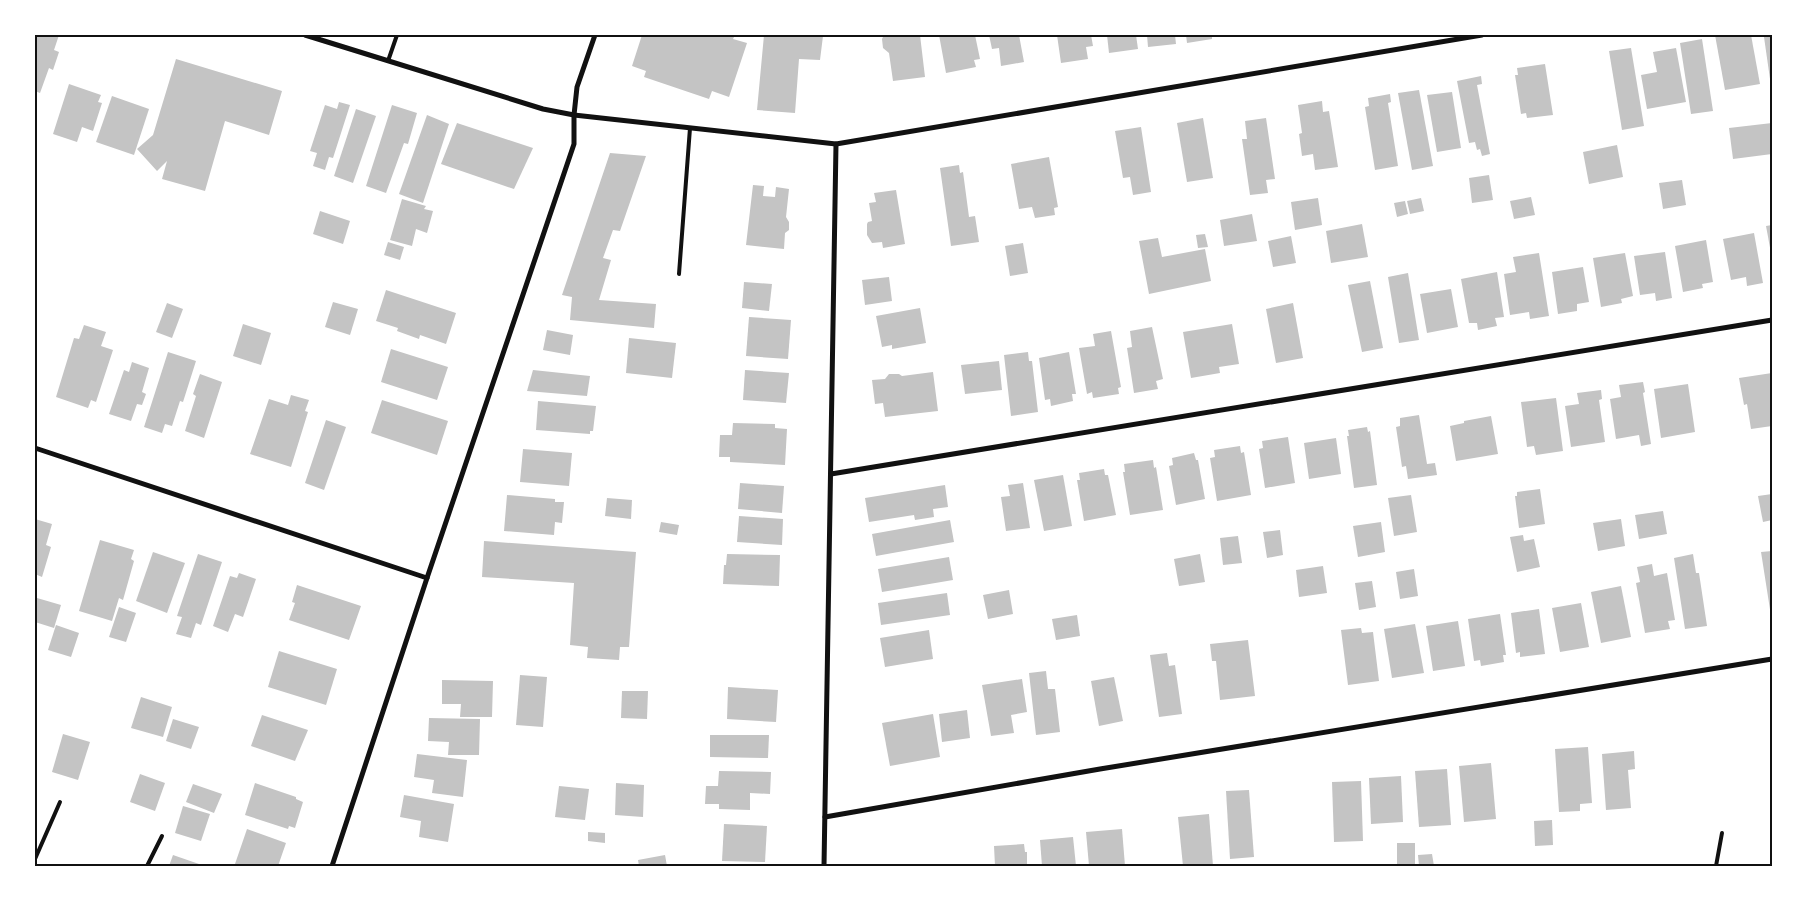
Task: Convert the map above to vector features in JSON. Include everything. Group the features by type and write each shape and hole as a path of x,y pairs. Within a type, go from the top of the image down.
{"street":[{"path":"305,35 543,109 574,115 836,144 1482,35"},
{"path":"332,866 574,144 574,115 578,87 595,35"},
{"path":"824,866 836,144"},
{"path":"831,474 1772,320"},
{"path":"35,448 427,578"},
{"path":"825,817 1100,769 1772,658"}],"lane":[{"path":"388,61 396,35"},
{"path":"679,274 690,128"},
{"path":"35,859 60,802"},
{"path":"1716,866 1722,833"},
{"path":"147,866 162,836"}],"building":[{"path":"36,35 59,35 54,50 59,52 53,70 49,68 40,93 35,91"},
{"path":"642,35 735,35 733,39 747,43 729,97 712,91 709,99 644,77 646,71 632,66"},
{"path":"764,35 823,36 820,60 799,59 795,113 757,110"},
{"path":"884,35 920,35 925,77 893,81 889,53 883,48 882,39"},
{"path":"939,35 975,35 980,59 974,60 976,67 946,73"},
{"path":"989,35 1019,35 1024,62 1001,66 999,48 992,49"},
{"path":"1057,35 1091,35 1093,46 1086,47 1088,59 1061,63"},
{"path":"1107,35 1136,35 1138,49 1109,53"},
{"path":"1147,35 1175,35 1176,44 1148,47"},
{"path":"1186,35 1212,35 1212,39 1187,43"},
{"path":"1715,35 1751,35 1760,84 1725,90"},
{"path":"1772,35 1772,79 1770,79 1764,37"},
{"path":"1702,39 1713,111 1691,114 1680,43"},
{"path":"1631,48 1644,126 1622,130 1609,51"},
{"path":"1676,48 1686,102 1647,109 1641,75 1657,72 1653,52"},
{"path":"176,59 282,91 269,135 225,121 205,191 162,179 167,161 157,171 137,149 153,135"},
{"path":"1545,64 1553,115 1527,118 1526,113 1521,114 1515,75 1518,75 1517,68"},
{"path":"1481,76 1482,84 1477,85 1490,154 1482,156 1480,149 1477,150 1475,142 1469,143 1457,81"},
{"path":"69,84 101,95 98,102 102,103 93,131 82,127 77,142 53,134"},
{"path":"1419,90 1433,166 1412,170 1398,93"},
{"path":"1452,92 1461,148 1437,152 1427,95"},
{"path":"1390,94 1391,102 1388,103 1398,166 1375,170 1365,107 1369,106 1368,98"},
{"path":"112,96 149,109 134,155 96,142"},
{"path":"1322,101 1323,112 1329,111 1338,167 1315,170 1313,154 1302,156 1299,134 1302,133 1298,105"},
{"path":"339,102 350,105 333,158 329,157 325,170 313,166 317,153 310,151 325,105 337,109"},
{"path":"392,105 417,113 408,144 404,143 386,193 366,186"},
{"path":"356,109 376,116 353,183 334,176"},
{"path":"427,115 449,124 423,203 399,194"},
{"path":"1203,118 1213,178 1187,182 1177,123"},
{"path":"1266,118 1275,179 1266,180 1268,193 1250,195 1242,139 1247,139 1245,121"},
{"path":"457,123 533,148 514,189 441,164"},
{"path":"1772,123 1772,154 1733,159 1729,128"},
{"path":"1141,127 1151,192 1133,195 1130,177 1123,178 1115,131"},
{"path":"1617,145 1623,177 1589,184 1583,152"},
{"path":"610,153 646,156 620,231 613,230 603,258 611,260 599,300 656,304 654,328 570,320 572,297 562,295"},
{"path":"1049,157 1058,207 1054,208 1055,215 1035,218 1032,207 1019,209 1011,164"},
{"path":"959,165 960,173 963,172 969,217 975,216 979,242 951,246 940,168"},
{"path":"1489,175 1493,200 1472,203 1469,178"},
{"path":"1682,180 1686,205 1663,209 1659,183"},
{"path":"753,185 764,186 763,196 775,197 776,187 789,189 786,217 789,222 789,230 785,233 784,249 746,245"},
{"path":"896,190 905,244 883,248 882,242 872,243 867,235 867,224 872,221 869,203 876,202 874,193"},
{"path":"1531,197 1535,215 1514,219 1510,201"},
{"path":"1318,198 1322,225 1295,230 1291,202"},
{"path":"1421,198 1424,211 1410,214 1407,201"},
{"path":"402,199 426,206 424,209 433,211 427,233 416,229 412,246 390,240"},
{"path":"1405,201 1408,214 1397,217 1394,203"},
{"path":"320,211 350,221 343,244 313,234"},
{"path":"1252,214 1257,241 1224,246 1220,220"},
{"path":"1362,224 1368,257 1331,263 1326,231"},
{"path":"1772,225 1772,253 1771,253 1766,226"},
{"path":"1754,233 1763,283 1747,286 1746,277 1731,280 1723,239"},
{"path":"1205,234 1208,247 1198,248 1196,235"},
{"path":"1291,236 1296,263 1273,267 1268,241"},
{"path":"1158,238 1162,257 1205,249 1211,281 1149,294 1139,241"},
{"path":"1706,240 1713,282 1702,284 1703,288 1683,292 1675,246"},
{"path":"388,242 404,247 400,260 384,255"},
{"path":"1023,243 1028,273 1010,276 1005,246"},
{"path":"1665,252 1672,298 1656,301 1655,293 1640,295 1634,256"},
{"path":"1539,253 1549,316 1530,319 1529,312 1510,315 1504,274 1516,272 1513,257"},
{"path":"1625,253 1633,296 1621,299 1622,303 1601,307 1593,258"},
{"path":"1583,267 1589,302 1577,304 1577,311 1558,314 1552,272"},
{"path":"1497,272 1504,317 1495,318 1497,326 1478,330 1477,323 1469,323 1461,279"},
{"path":"1408,273 1419,340 1399,343 1388,277"},
{"path":"889,277 892,301 865,305 862,280"},
{"path":"1370,281 1383,348 1362,352 1348,285"},
{"path":"744,282 772,284 769,311 742,308"},
{"path":"1451,289 1458,327 1427,333 1420,294"},
{"path":"386,290 456,313 446,344 420,335 419,339 397,331 398,328 376,321"},
{"path":"333,302 358,309 350,335 325,327"},
{"path":"167,303 183,309 172,338 156,332"},
{"path":"1293,303 1303,358 1276,363 1266,309"},
{"path":"920,308 926,343 892,349 892,345 882,347 876,316"},
{"path":"749,317 791,320 788,359 746,356"},
{"path":"243,324 271,333 261,365 233,356"},
{"path":"1232,324 1239,364 1219,367 1220,373 1191,378 1183,332"},
{"path":"84,325 106,332 101,346 113,350 96,402 91,400 88,408 56,397 74,338 79,339"},
{"path":"1152,327 1163,379 1156,381 1158,389 1134,393 1127,348 1132,347 1130,331"},
{"path":"547,330 573,335 570,355 543,350"},
{"path":"1111,331 1121,387 1118,388 1119,394 1093,398 1092,392 1087,394 1079,348 1095,346 1093,334"},
{"path":"629,338 676,343 672,378 626,373"},
{"path":"391,349 448,367 437,400 381,382"},
{"path":"168,352 196,361 183,402 180,401 172,426 165,424 162,433 144,427"},
{"path":"1028,352 1029,361 1032,361 1038,412 1011,416 1004,355"},
{"path":"1069,352 1076,394 1072,394 1073,401 1051,406 1050,399 1045,400 1039,358"},
{"path":"999,361 1002,390 965,394 961,365"},
{"path":"132,362 149,368 142,392 146,394 142,405 137,404 131,421 109,414 124,370 129,372"},
{"path":"533,370 590,376 587,396 527,391"},
{"path":"745,370 789,373 786,403 743,400"},
{"path":"933,372 938,411 885,417 883,403 875,404 872,380 885,379 889,374 899,374 902,376"},
{"path":"1772,373 1772,426 1751,429 1747,404 1744,405 1739,378"},
{"path":"200,374 222,382 204,438 185,431 196,396 193,394"},
{"path":"1643,382 1651,444 1641,446 1639,435 1616,439 1610,399 1621,397 1619,385"},
{"path":"1688,384 1695,432 1661,438 1654,389"},
{"path":"1601,390 1602,399 1599,400 1605,442 1571,447 1565,406 1579,404 1577,393"},
{"path":"291,395 309,400 305,411 308,412 291,467 250,454 269,399 288,405"},
{"path":"1556,398 1563,451 1536,455 1534,446 1527,447 1521,402"},
{"path":"382,400 448,421 437,455 371,433"},
{"path":"538,401 596,406 593,431 590,431 590,434 536,430"},
{"path":"1419,415 1427,464 1435,463 1437,475 1408,479 1406,466 1402,467 1396,427 1400,426 1400,418"},
{"path":"1491,416 1498,454 1456,461 1450,426 1464,423 1464,421"},
{"path":"326,420 346,427 324,490 305,483"},
{"path":"733,423 775,424 775,428 787,429 785,465 730,462 730,457 719,457 720,435 732,435"},
{"path":"1367,427 1368,432 1370,431 1377,485 1354,488 1347,436 1349,436 1348,430"},
{"path":"1288,437 1295,483 1265,488 1259,449 1263,448 1262,441"},
{"path":"1336,438 1341,474 1309,479 1304,443"},
{"path":"1240,446 1241,453 1244,452 1251,495 1217,501 1210,458 1215,457 1214,450"},
{"path":"523,449 572,453 569,486 520,482"},
{"path":"1194,453 1196,460 1198,460 1205,499 1176,505 1169,466 1173,465 1172,458"},
{"path":"1153,460 1154,468 1156,467 1163,510 1130,515 1123,472 1125,472 1124,464"},
{"path":"1104,469 1105,475 1108,475 1116,515 1084,521 1077,480 1080,480 1079,473"},
{"path":"1063,475 1072,526 1044,531 1034,480"},
{"path":"740,483 784,486 782,513 738,509"},
{"path":"1023,483 1030,528 1006,531 1001,497 1010,496 1008,485"},
{"path":"945,485 948,507 933,509 934,517 915,520 914,515 869,522 865,498"},
{"path":"1540,489 1545,524 1519,528 1515,496 1517,496 1517,492"},
{"path":"1772,494 1772,520 1763,522 1758,496"},
{"path":"507,495 555,499 555,502 564,502 562,523 555,522 554,535 504,531"},
{"path":"1411,495 1417,532 1394,536 1388,498"},
{"path":"607,498 632,500 631,519 605,516"},
{"path":"1663,511 1667,534 1639,539 1635,515"},
{"path":"739,516 783,519 782,545 737,542"},
{"path":"35,519 52,524 46,545 51,547 42,577 35,574"},
{"path":"1621,519 1625,546 1598,551 1593,523"},
{"path":"950,520 954,542 876,556 872,534"},
{"path":"661,522 679,525 677,535 659,532"},
{"path":"1381,522 1385,552 1358,557 1353,526"},
{"path":"1280,530 1283,555 1267,558 1263,532"},
{"path":"1523,535 1524,541 1534,539 1540,567 1517,572 1510,537"},
{"path":"1238,536 1242,563 1223,565 1220,538"},
{"path":"100,540 134,550 131,559 134,561 123,600 119,598 112,621 79,611"},
{"path":"484,541 636,552 629,647 620,647 619,660 587,658 588,647 570,645 574,583 482,577"},
{"path":"1772,551 1772,616 1771,616 1761,552"},
{"path":"153,552 185,563 167,613 136,601"},
{"path":"198,554 222,562 201,625 196,623 191,638 176,634 182,617 177,616"},
{"path":"727,554 780,555 779,586 723,584 724,565 726,565"},
{"path":"1200,554 1205,582 1179,586 1174,559"},
{"path":"1693,554 1696,573 1699,573 1707,626 1685,629 1674,558"},
{"path":"949,557 953,580 882,592 878,569"},
{"path":"1652,564 1654,576 1667,573 1675,620 1668,621 1670,629 1645,633 1636,583 1640,582 1637,567"},
{"path":"1323,566 1327,593 1299,597 1296,570"},
{"path":"1414,569 1418,596 1400,599 1396,572"},
{"path":"239,573 256,579 243,617 235,614 228,632 213,626 230,576 237,578"},
{"path":"1372,581 1376,607 1359,610 1355,583"},
{"path":"297,585 361,606 349,640 289,620 295,603 292,602"},
{"path":"1621,586 1631,637 1601,643 1591,592"},
{"path":"1009,590 1013,614 988,619 983,595"},
{"path":"947,593 950,615 881,625 878,603"},
{"path":"37,598 61,605 54,628 35,622"},
{"path":"1581,603 1589,647 1560,652 1552,608"},
{"path":"119,607 136,613 126,642 109,637"},
{"path":"1539,609 1545,654 1520,657 1520,652 1516,653 1511,613"},
{"path":"1500,614 1506,655 1503,655 1504,662 1481,666 1480,660 1474,661 1468,619"},
{"path":"1077,615 1080,636 1056,640 1052,619"},
{"path":"1458,621 1465,666 1433,671 1426,626"},
{"path":"1415,624 1424,673 1392,678 1384,629"},
{"path":"56,625 79,633 71,657 48,650"},
{"path":"1361,628 1362,633 1373,632 1379,681 1348,685 1341,630"},
{"path":"929,630 933,659 885,667 880,638"},
{"path":"1248,640 1255,696 1220,700 1216,661 1212,661 1210,644"},
{"path":"279,651 337,669 326,705 268,687"},
{"path":"1167,653 1169,666 1175,665 1182,714 1159,717 1150,655"},
{"path":"1046,671 1048,689 1055,689 1060,732 1036,735 1029,673"},
{"path":"520,675 547,677 543,727 516,725"},
{"path":"1114,677 1123,721 1099,726 1091,681"},
{"path":"1022,679 1027,712 1011,715 1014,733 991,736 982,685"},
{"path":"442,680 493,681 492,717 460,717 461,704 442,704"},
{"path":"728,687 778,690 776,722 727,719"},
{"path":"622,691 648,691 647,719 621,718"},
{"path":"141,697 172,707 163,737 131,728"},
{"path":"967,710 970,738 942,742 939,714"},
{"path":"933,714 940,757 890,766 882,723"},
{"path":"262,715 308,730 295,761 251,746"},
{"path":"429,718 480,719 479,755 448,755 449,742 428,741"},
{"path":"173,719 199,727 191,749 166,741"},
{"path":"63,734 90,742 78,780 52,772"},
{"path":"710,735 769,735 768,758 710,757"},
{"path":"1588,747 1592,803 1580,804 1580,811 1559,812 1555,749"},
{"path":"1634,751 1635,769 1628,770 1631,808 1606,810 1602,754"},
{"path":"417,754 467,760 463,797 432,793 434,780 414,777"},
{"path":"1491,763 1496,819 1464,822 1459,766"},
{"path":"1447,769 1451,825 1419,827 1415,771"},
{"path":"719,771 771,772 770,794 750,793 750,810 719,809 719,804 705,804 706,786 718,786"},
{"path":"140,774 165,783 155,811 130,802"},
{"path":"1401,776 1403,822 1371,824 1369,778"},
{"path":"1361,781 1363,841 1334,842 1332,782"},
{"path":"255,783 296,797 296,799 303,802 295,828 289,826 288,829 245,815"},
{"path":"616,783 644,785 643,817 615,815"},
{"path":"193,784 222,794 214,813 186,802"},
{"path":"559,786 589,789 585,820 555,817"},
{"path":"1249,790 1254,857 1230,859 1226,791"},
{"path":"404,795 454,804 448,842 419,837 421,821 400,817"},
{"path":"183,806 210,814 201,841 175,833"},
{"path":"1209,814 1213,866 1183,866 1178,817"},
{"path":"1552,820 1553,845 1535,846 1534,821"},
{"path":"724,824 767,826 765,862 722,861"},
{"path":"247,829 286,843 278,866 240,866 235,864"},
{"path":"1122,829 1125,866 1089,866 1086,832"},
{"path":"588,832 605,833 605,843 588,841"},
{"path":"1073,837 1076,866 1042,866 1040,840"},
{"path":"1397,843 1415,843 1415,865 1397,866"},
{"path":"1024,844 1025,852 1027,852 1027,866 995,866 994,846"},
{"path":"1432,854 1434,866 1419,866 1418,855"},
{"path":"173,855 199,864 198,866 169,866"},
{"path":"665,855 667,866 639,866 638,860"}]}
